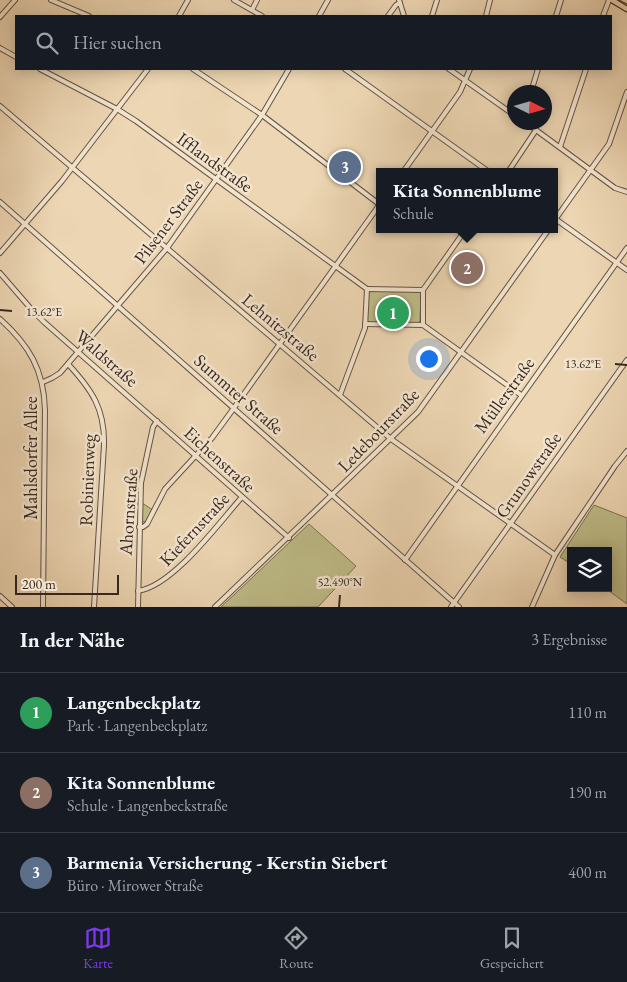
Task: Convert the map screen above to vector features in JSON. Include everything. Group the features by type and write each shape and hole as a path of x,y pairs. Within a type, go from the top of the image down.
{"main road":[{"path":"610,0 627,9"}],"street":[{"path":"0,17 15,0"},
{"path":"51,0 86,15"},
{"path":"180,15 188,0"},
{"path":"234,0 260,15"},
{"path":"252,10 258,0"},
{"path":"320,15 328,0"},
{"path":"432,15 437,0"},
{"path":"486,15 490,0"},
{"path":"556,15 561,0"},
{"path":"603,15 610,0"},
{"path":"389,15 400,2 404,15"},
{"path":"0,48 15,56"},
{"name":"Ifflandstraße","path":"42,70 117,109 367,289"},
{"path":"0,252 72,168 147,70"},
{"path":"194,70 262,115 376,202"},
{"name":"Pilsener Straße","path":"94,334 167,248 262,115 288,70"},
{"path":"348,70 483,168"},
{"path":"451,70 507,110"},
{"path":"406,168 460,92 470,70"},
{"path":"533,85 538,70"},
{"path":"560,147 586,70"},
{"path":"558,215 609,144 627,92"},
{"name":"Lehnitzstraße","path":"0,106 391,439 555,555"},
{"path":"511,168 536,130 616,188 627,192"},
{"name":"Summter Straße","path":"0,202 459,607"},
{"path":"139,527 147,524 166,489 212,438 376,208"},
{"path":"558,221 627,270"},
{"path":"423,325 423,290 463,233"},
{"name":"Ledebourstraße","path":"216,607 418,412 546,233"},
{"name":"Müllerstraße","path":"405,560 627,248"},
{"name":"Waldstraße","path":"0,272 32,310 134,400"},
{"path":"340,395 365,324 367,289 423,290"},
{"path":"1,321 25,344 43,382"},
{"path":"365,324 423,325 521,395"},
{"name":"Mahlsdorfer Allee","path":"38,606 43,606 45,410 43,382 52,378 68,364 94,334"},
{"name":"Grunowstraße","path":"451,607 627,360"},
{"name":"Robinienweg","path":"68,364 94,395 100,409 103,426 104,445 94,607"},
{"name":"Eichenstraße","path":"134,400 289,538"},
{"name":"Ahornstraße","path":"138,607 141,483 152,428 157,421"},
{"path":"532,607 555,555 627,451"},
{"name":"Kiefernstraße","path":"138,591 160,583 180,567 242,497"},
{"path":"0,596 12,607"}],"shaded area":[{"path":"371,290 420,291 420,321 418,324 367,323 368,295"},
{"path":"142,503 153,510 145,522 141,521"},
{"path":"594,505 627,518 627,604 610,592 612,547 567,547 567,561 560,557"},
{"path":"309,524 356,566 318,607 221,607"}],"tram line":[{"path":"619,0 627,4"}],"place":[{"name":"Barmenia Versicherung - Kerstin Siebert","path":"345,167"},
{"name":"Kita Sonnenblume","path":"467,268"},
{"name":"Langenbeckplatz","path":"393,313"}]}
